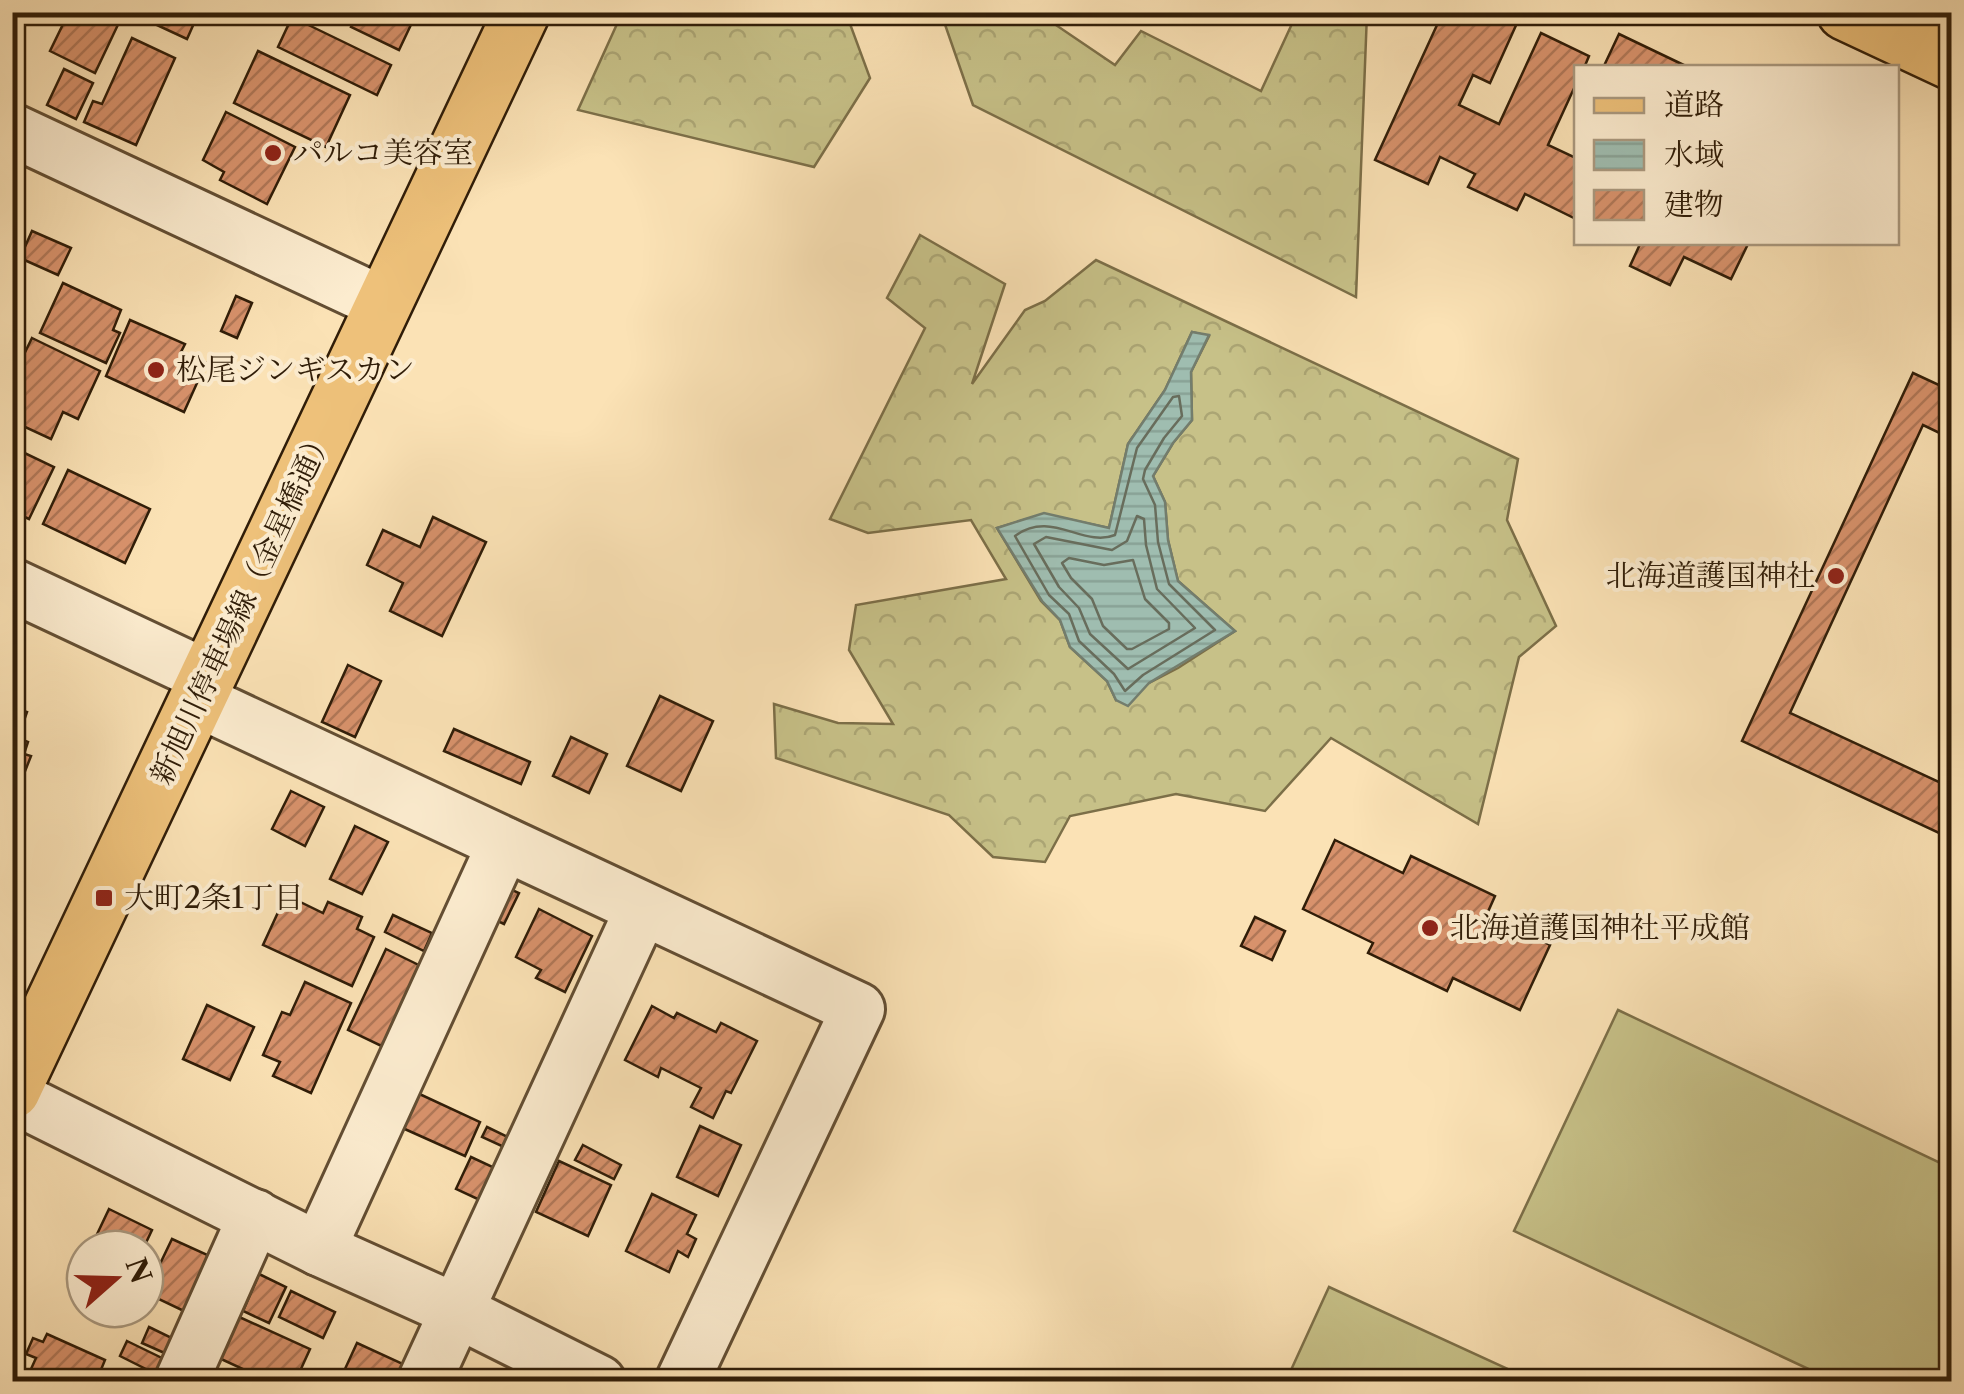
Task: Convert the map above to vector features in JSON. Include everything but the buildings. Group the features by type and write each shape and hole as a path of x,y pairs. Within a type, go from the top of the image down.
{"main road":[{"name":"新旭川停車場線（金星橋通）","path":"12,1093 522,12"},
{"path":"1846,12 1940,41"}],"street":[{"path":"12,130 384,304"},
{"path":"12,585 202,689 504,844 858,1009 682,1382"},
{"path":"319,1248 504,844"},
{"path":"424,1382 642,908"},
{"path":"12,1093 319,1248 599,1382"},
{"path":"181,1382 256,1216"}],"green space":[{"path":"622,13 846,13 870,78 814,167 578,110"},
{"path":"941,13 1044,13 1047,19 1115,65 1141,31 1261,91 1297,13 1367,13 1356,297 973,105"},
{"path":"920,235 1005,284 972,384 1025,310 1045,301 1096,260 1518,459 1507,520 1556,626 1519,657 1478,824 1331,738 1265,811 1176,794 1070,816 1045,862 993,857 949,815 776,758 774,704 838,723 893,724 849,650 856,605 1006,579 971,520 868,533 830,519 925,328 887,298","holes":["1192,332 1209,336 1191,372 1192,420 1153,476 1165,502 1168,540 1178,581 1235,631 1178,668 1116,700 1107,681 1070,647 1060,620 1041,601 997,528 1044,514 1109,528 1128,444 1165,390"]},
{"path":"1618,1010 1951,1168 1951,1381 1834,1381 1514,1231"},
{"path":"1329,1287 1534,1381 1286,1381"}],"water":[{"path":"1192,332 1209,335 1191,372 1192,420 1153,476 1165,502 1168,540 1178,581 1235,631 1149,683 1128,706 1116,700 1107,681 1070,647 1060,620 1042,601 997,528 1044,513 1109,528 1128,444 1165,390"}],"place":[{"name":"パルコ美容室","path":"273,153"},
{"name":"松尾ジンギスカン","path":"156,370"},
{"name":"北海道護国神社","path":"1836,576"},
{"name":"大町2条1丁目","path":"104,898"},
{"name":"北海道護国神社平成館","path":"1430,928"}]}
